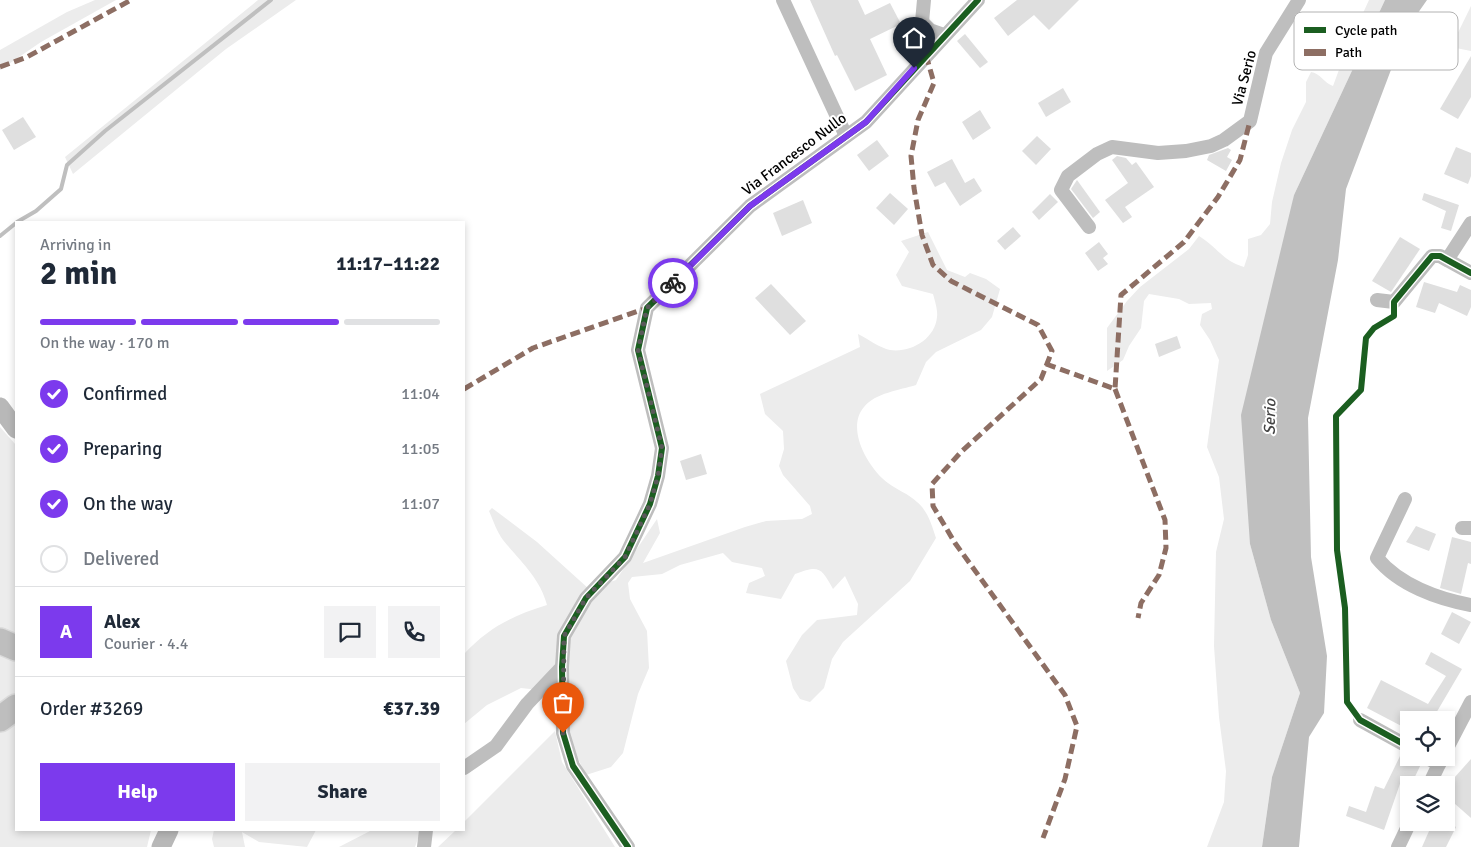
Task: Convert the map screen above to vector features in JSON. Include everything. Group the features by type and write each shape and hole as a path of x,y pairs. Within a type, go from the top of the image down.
{"highway":[{"path":"0,641 15,648"},
{"path":"0,719 15,708"}],"street":[{"path":"783,0 846,136"},
{"path":"924,0 919,37 926,55"},
{"name":"Via Francesco Nullo","path":"628,847 572,766 563,733 562,667 564,636 586,598 625,557 650,504 658,476 662,448 638,350 647,308 750,206 866,122 978,0"},
{"name":"Via Serio","path":"1089,228 1061,190 1068,176 1097,154 1112,147 1158,153 1186,152 1211,146 1224,140 1250,121 1266,53 1299,0"},
{"path":"922,22 930,30 944,35"},
{"path":"1447,260 1471,223"},
{"path":"1377,300 1394,302 1432,256 1440,256 1471,273"},
{"path":"0,407 15,428"},
{"path":"1405,499 1378,558 1388,571 1442,600 1471,605"},
{"path":"465,767 496,746 526,704 562,667"},
{"path":"1455,737 1467,720 1471,702"},
{"path":"1360,720 1400,743"},
{"path":"155,847 158,831"},
{"path":"162,847 168,831"},
{"path":"424,847 426,831"},
{"path":"1398,847 1406,831"}],"shaded area":[{"path":"95,0 116,0 41,42 0,70 0,50 67,12"},
{"path":"258,0 296,0 226,49 73,174 65,157"},
{"path":"1369,0 1385,0 1379,12 1364,12"},
{"path":"1471,6 1471,51 1458,48 1458,33"},
{"path":"1339,70 1352,70 1294,195 1250,544 1271,620 1300,693 1272,777 1262,847 1207,847 1224,802 1226,771 1219,717 1214,646 1216,552 1224,519 1219,477 1207,447 1219,360 1210,340 1200,325 1202,314 1212,309 1211,303 1189,304 1179,299 1149,294 1144,301 1141,328 1129,346 1123,360 1107,371 1107,328 1140,287 1189,249 1199,236 1225,257 1244,267 1248,255 1248,239 1261,235 1270,224 1272,202 1281,163 1292,130 1306,102 1306,82 1311,72 1317,74 1333,86"},
{"path":"928,232 947,270 965,277 970,273 986,279 1000,289 992,317 981,330 936,352 926,362 916,385 875,398 864,407 859,416 857,426 858,437 867,459 881,477 921,506 929,519 936,538 910,581 843,642 832,659 824,688 810,702 800,699 793,688 786,661 802,635 817,620 857,615 858,604 845,576 833,589 822,572 809,569 795,574 781,599 746,593 749,583 765,576 762,568 732,562 723,553 680,565 662,574 632,577 628,583 630,599 647,631 649,668 638,694 623,753 611,767 586,775 551,704 548,691 521,688 487,705 465,723 465,653 483,636 512,618 547,605 540,586 503,540 489,511 492,508 537,542 589,589 616,580 657,519 660,533 643,563 745,527 766,521 802,519 812,514 810,506 783,475 779,466 784,449 783,431 765,414 760,394 860,347 858,334 890,350 914,347 927,338 932,332 937,317 933,294 902,286 896,275 909,252 901,241"},
{"path":"0,427 15,444 15,645 0,638"},
{"path":"0,654 15,659 15,703 0,713"},
{"path":"15,718 15,831 151,831 147,847 0,847 0,729"},
{"path":"555,731 562,762 615,847 438,847 455,831 465,831 465,821"},
{"path":"214,831 315,831 307,847 259,842 242,832 245,847 214,847 212,839"},
{"path":"370,831 421,831 415,847 339,847"}],"water":[{"path":"1385,0 1427,0 1419,12 1379,12"},
{"name":"Serio","path":"1352,70 1391,70 1346,189 1338,260 1308,418 1311,557 1327,656 1324,713 1309,737 1299,847 1262,847 1272,777 1300,693 1271,620 1250,544 1241,415 1294,195"}],"building":[{"path":"810,0 858,0 865,15 890,3 901,24 870,39 887,75 855,91 837,55 835,56"},
{"path":"1017,0 1079,0 1049,30 1034,15 1008,36 994,18"},
{"path":"965,34 988,62 980,68 957,41"},
{"path":"1471,56 1471,97 1458,119 1440,109"},
{"path":"1063,88 1071,102 1046,117 1038,103"},
{"path":"980,110 991,128 973,140 962,122"},
{"path":"23,117 36,137 14,150 2,130"},
{"path":"1037,136 1051,149 1036,165 1022,151"},
{"path":"877,140 889,156 869,171 857,155"},
{"path":"1456,147 1471,153 1471,176 1468,184 1444,174"},
{"path":"1228,148 1231,150 1227,157 1232,160 1226,171 1207,160 1209,155"},
{"path":"1117,156 1126,158 1132,165 1136,162 1154,187 1125,207 1132,217 1123,223 1105,200 1128,183 1112,160"},
{"path":"952,159 965,183 974,178 982,191 960,206 945,182 935,187 927,172"},
{"path":"1077,180 1100,212 1093,218 1071,189"},
{"path":"890,193 908,209 894,225 876,208"},
{"path":"1424,193 1459,205 1451,231 1441,228 1446,211 1422,200"},
{"path":"1050,194 1058,202 1039,220 1032,212"},
{"path":"803,200 812,223 782,236 773,213"},
{"path":"1013,227 1021,236 1005,250 997,241"},
{"path":"1400,237 1420,249 1391,292 1372,281"},
{"path":"1099,242 1108,254 1103,258 1108,264 1098,271 1085,253"},
{"path":"1424,282 1457,292 1460,285 1471,290 1471,307 1467,316 1439,303 1435,313 1416,307"},
{"path":"771,284 806,321 790,335 755,298"},
{"path":"1177,336 1181,348 1159,357 1155,344"},
{"path":"701,454 707,474 686,480 680,461"},
{"path":"1416,526 1436,534 1429,551 1406,542"},
{"path":"1452,537 1471,542 1471,564 1468,563 1461,594 1440,588"},
{"path":"1452,612 1471,622 1459,644 1441,634"},
{"path":"1431,652 1462,669 1437,711 1400,711 1400,725 1367,708 1381,680 1428,704 1446,676 1425,664"},
{"path":"1400,756 1400,766 1420,766 1415,776 1400,776 1400,784 1384,830 1346,816 1349,806 1366,812 1375,786 1384,789"},
{"path":"1471,759 1471,818 1455,804 1455,777"},
{"path":"1429,831 1454,831 1446,847 1422,847"}],"waterway":[{"path":"19,221 36,211 61,189 67,165 105,131 271,0"},
{"path":"0,236 15,224"}],"marked path":[{"path":"0,67 27,57 131,0"},
{"path":"926,55 934,83 918,120 911,156 922,235 933,265 951,281 1038,325 1052,351 1041,379 961,452 932,484 933,506 955,543 1065,695 1077,726 1065,779 1043,838"},
{"path":"1046,364 1115,389 1121,295 1184,242 1218,197 1240,160 1250,121"},
{"path":"465,388 533,348 647,308"},
{"path":"1115,389 1165,520 1166,548 1159,575 1141,603 1138,618"}],"cycle path":[{"path":"628,847 573,766 563,733 562,667 564,636 586,598 625,557 650,504 658,476 662,448 638,350 647,308 750,206 866,122 978,0"},
{"path":"1400,742 1360,720 1347,702 1345,608 1337,550 1336,416 1361,390 1366,338 1374,328 1394,316 1394,302 1432,256 1440,256 1471,273"}],"way so far":[{"path":"563,733 562,667 564,636 586,598 625,557 650,504 658,476 662,448 638,350 647,308 673,283"}],"route":[{"path":"673,283 750,206 866,122 914,68"}]}
